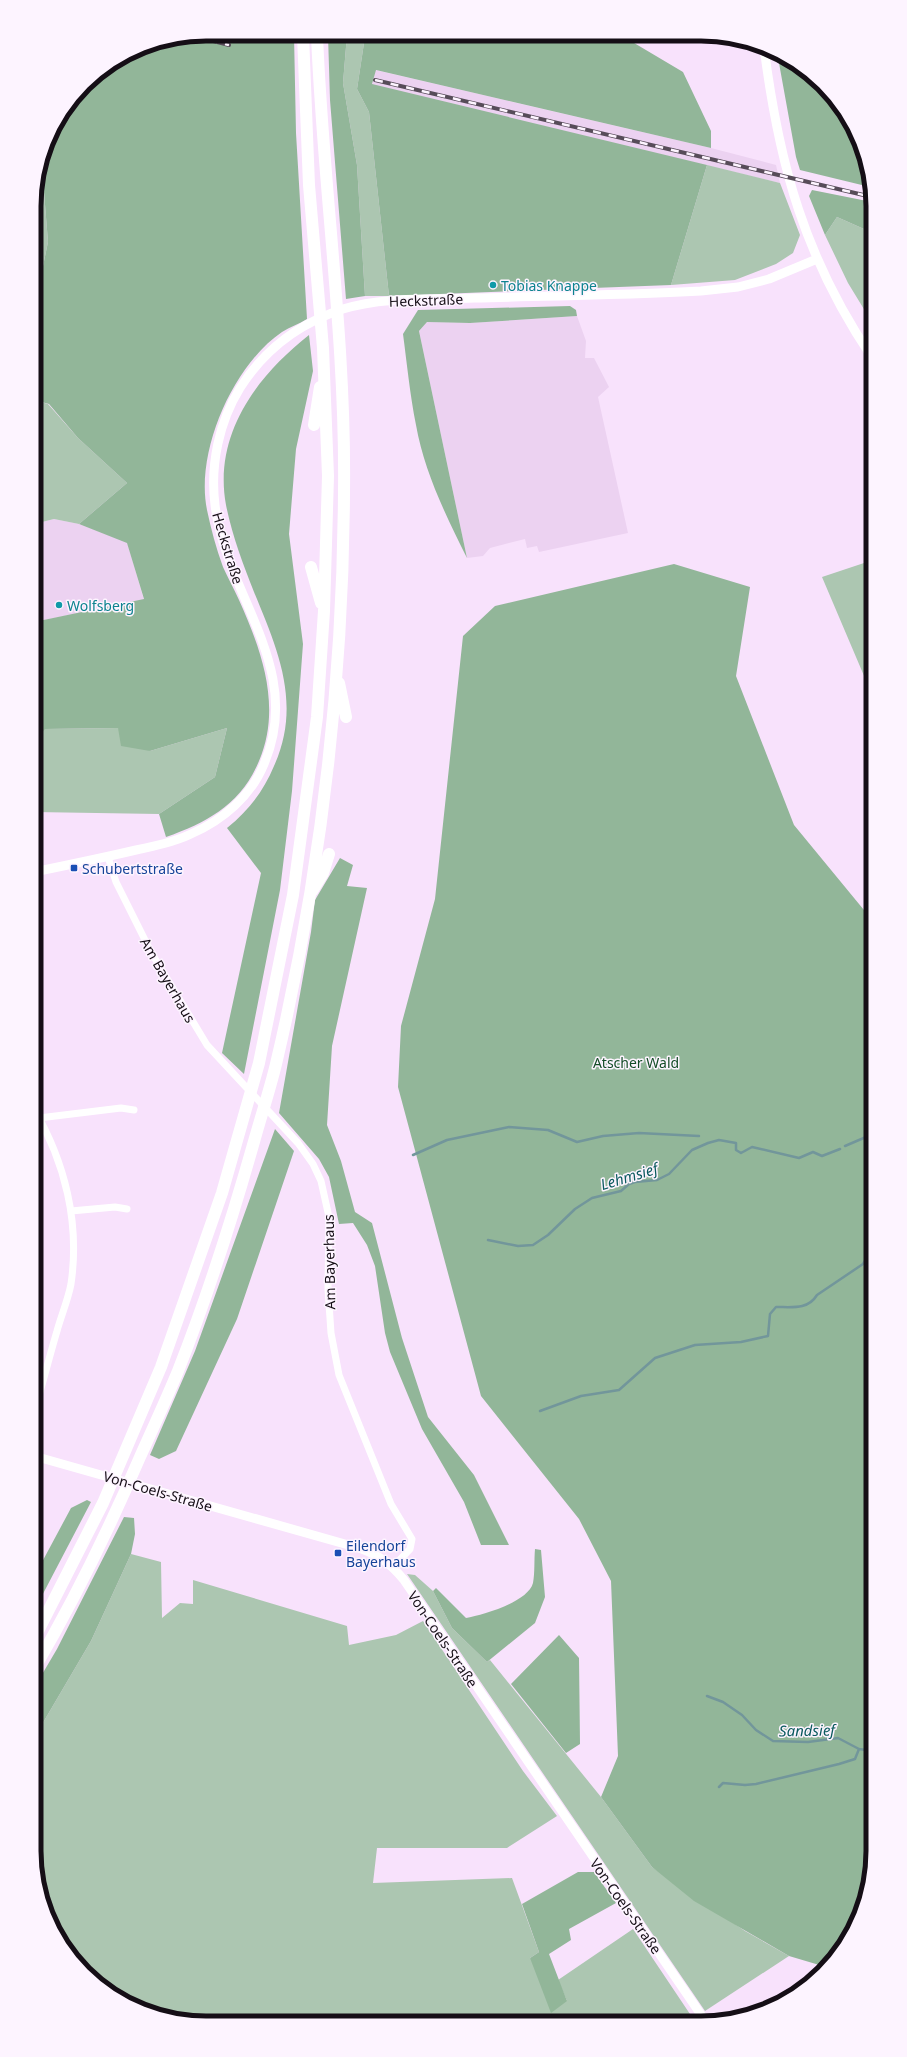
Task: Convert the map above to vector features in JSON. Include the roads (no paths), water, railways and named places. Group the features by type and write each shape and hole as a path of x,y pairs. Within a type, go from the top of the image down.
{"highway":[{"path":"41,1625 103,1503 161,1367 222,1193 259,1063 293,894 317,717 324,611 328,476 323,348 309,185 303,41"},
{"path":"41,1657 117,1511 178,1372 237,1201 275,1066 308,898 323,801 336,670 344,491 339,344 317,41"},
{"path":"314,425 324,364"},
{"path":"311,567 324,611"},
{"path":"336,670 346,717"},
{"path":"308,898 323,873 329,854"}],"main road":[{"path":"765,54 781,152 794,198 817,259 835,296 866,347"},
{"name":"Heckstraße","path":"41,871 169,843 192,834 214,822 232,809 248,792 259,776 271,748 277,722 276,695 271,666 230,563 221,534 215,504 214,475 218,444 232,401 249,374 284,338 326,316 365,304 416,300 701,291 738,287 769,279 817,259"},
{"name":"Von-Coels-Straße","path":"41,1458 359,1548 383,1558 394,1567 702,2016"}],"street":[{"name":"Am Bayerhaus","path":"108,857 116,882 151,952 207,1045 298,1143 314,1164 321,1181 329,1217 328,1289 331,1334 339,1375 391,1504 412,1539 410,1549 394,1567"},
{"path":"41,1118 121,1108 134,1110"},
{"path":"41,1122 54,1148 65,1178 71,1211 74,1244 71,1285 41,1389"},
{"path":"71,1211 114,1207 127,1208"}],"waterway":[{"path":"413,1155 447,1140 509,1127 548,1130 577,1142 603,1136 639,1133 699,1136"},
{"name":"Lehmsief","path":"845,1146 866,1137"},
{"name":"Lehmsief","path":"488,1240 518,1246 533,1245 548,1235 575,1209 592,1198 621,1191 629,1184 635,1182 657,1180 669,1174 692,1150 719,1140 736,1143 736,1150 741,1153 752,1147 799,1158 813,1152 822,1156 840,1149"},
{"name":"Lehmsief","path":"540,1411 581,1396 619,1390 655,1358 695,1345 741,1342 768,1336 770,1314 776,1307 799,1307 809,1303 817,1295 863,1264 866,1259"},
{"name":"Sandsief","path":"707,1696 723,1702 742,1715 756,1730 773,1741 808,1742 838,1738 859,1749 866,1750"},
{"path":"719,1787 723,1783 745,1785 756,1784 839,1764 855,1759 859,1749"}],"railway":[{"path":"213,41 229,45"},
{"path":"375,80 866,196"}],"place":[{"name":"Tobias Knappe","path":"493,285"},
{"name":"Wolfsberg","path":"59,605"},
{"name":"Schubertstraße","path":"74,868"},
{"name":"Eilendorf Bayerhaus","path":"338,1553"}],"park label":[{"name":"Atscher Wald","path":"636,1062"}]}
